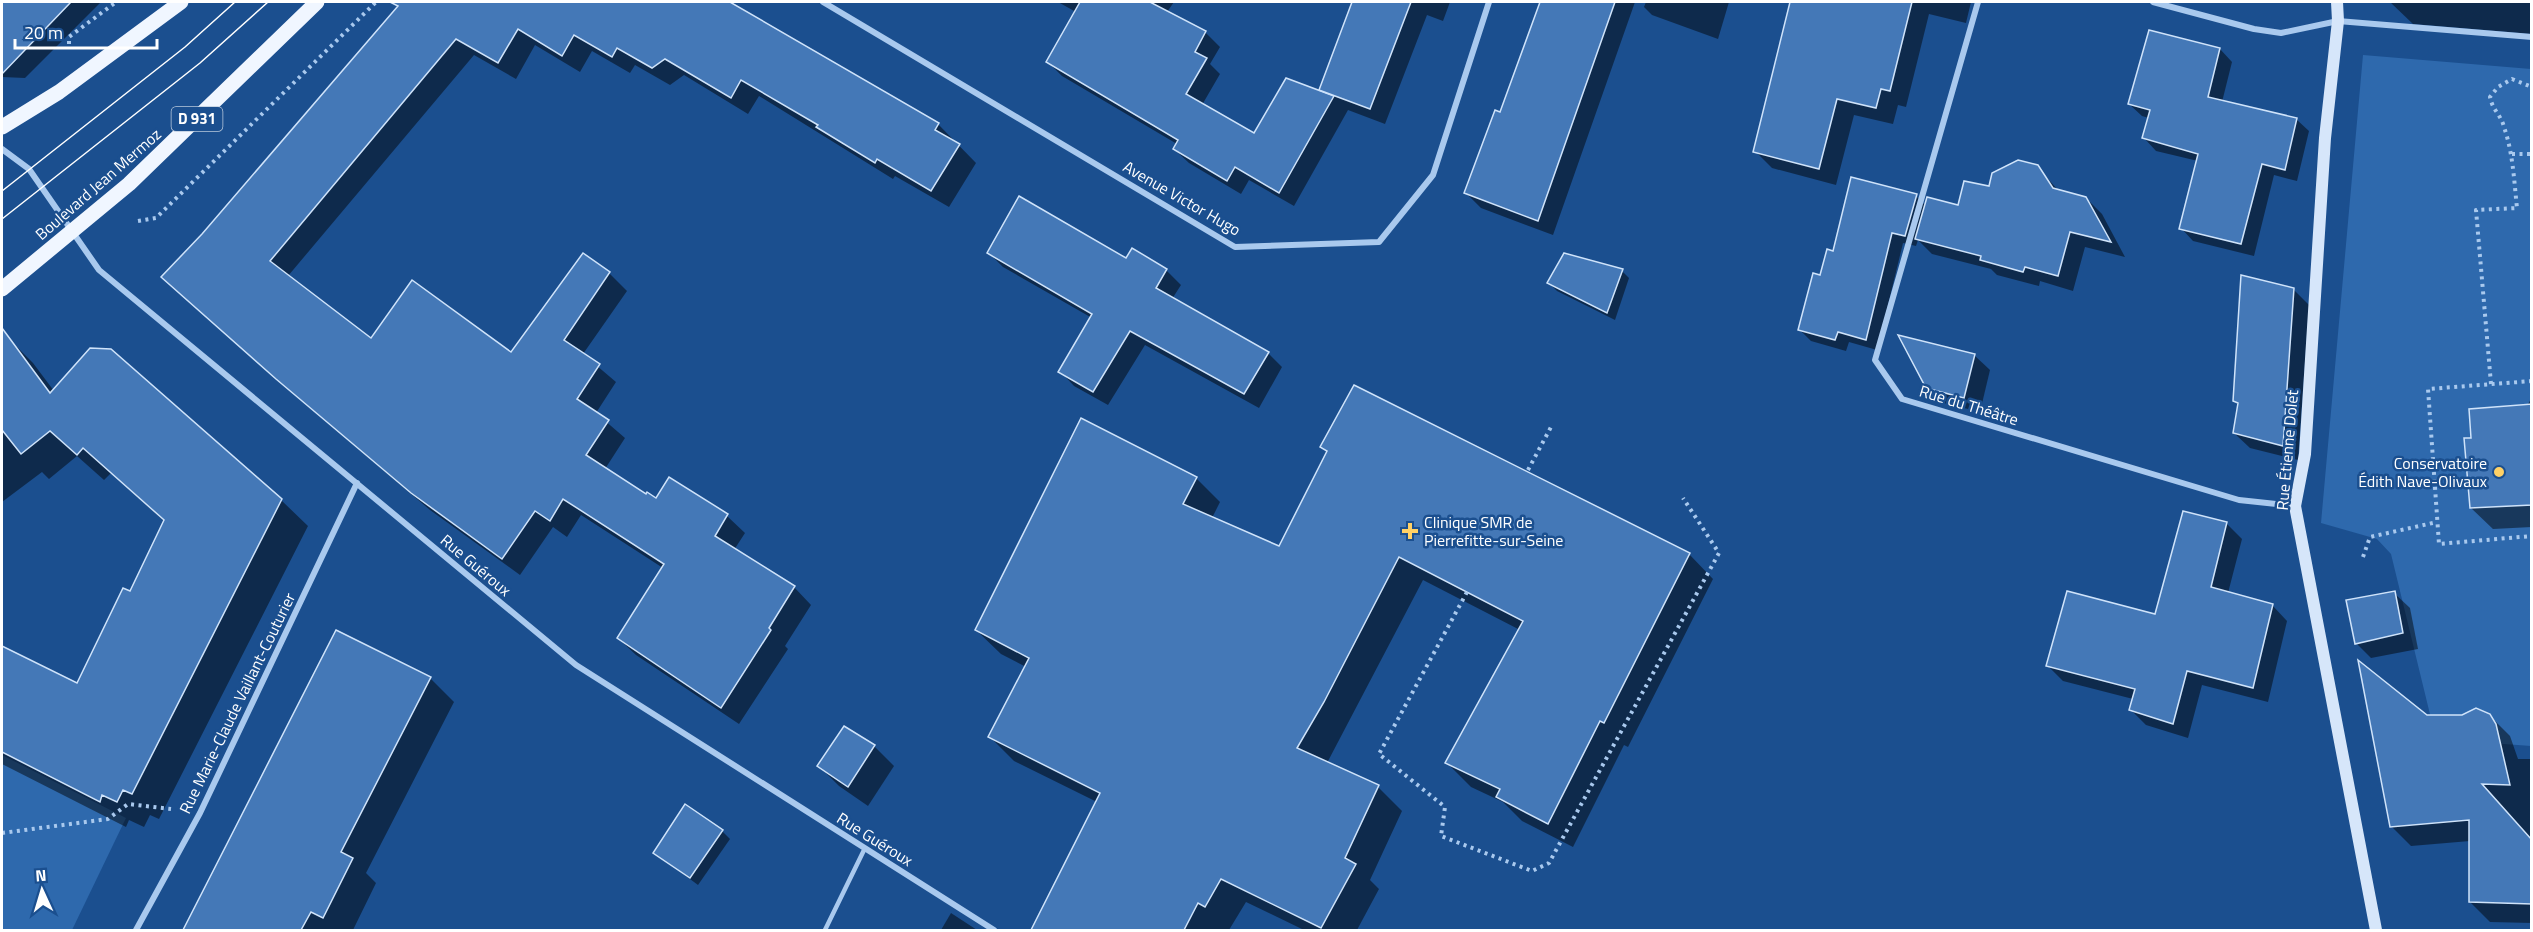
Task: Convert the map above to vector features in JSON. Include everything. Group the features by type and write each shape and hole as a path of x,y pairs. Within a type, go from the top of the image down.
{"main road":[{"path":"2,127 65,88 181,2"},
{"name":"Boulevard Jean Mermoz","path":"2,289 129,184 317,2"}],"street":[{"name":"Avenue Victor Hugo","path":"824,2 1235,247 1379,242 1433,175 1489,2"},
{"name":"Rue du Théâtre","path":"1978,2 1875,360 1902,399 2239,500 2295,506"},
{"path":"2153,2 2254,29 2281,33 2338,21 2532,37"},
{"name":"Rue Étienne Dolet","path":"2337,2 2338,21 2325,138 2306,454 2295,506 2376,930"},
{"name":"Rue Guéroux","path":"2,149 29,169 99,270 576,665 994,930"},
{"name":"Rue Marie-Claude Vaillant-Couturier","path":"136,930 200,813 357,483"}],"lane":[{"path":"825,930 866,849"}],"path":[{"path":"135,221 156,218 376,2"},
{"path":"2491,384 2476,210 2517,208 2512,154 2501,116 2492,106 2490,97 2498,87 2512,79 2532,87"},
{"path":"2512,154 2532,154"},
{"path":"2532,381 2428,389 2439,544 2532,536"},
{"path":"1528,470 1551,427"},
{"path":"1467,592 1379,754 1445,807 1441,836 1532,871 1549,863 1719,553 1683,498"},
{"path":"2362,557 2370,537 2437,522"},
{"path":"2,833 108,819 128,804 200,813"}],"shaded area":[{"path":"2363,55 2531,69 2531,746 2436,739 2391,554 2377,539 2321,523"},
{"path":"2,755 126,818 72,930 2,930"}],"building":[{"path":"2,2 71,2 2,74"},
{"path":"390,2 730,2 939,123 935,130 960,144 931,191 877,159 875,163 816,127 818,125 741,80 731,98 665,59 652,68 617,48 612,57 574,35 562,56 518,29 498,63 456,39 270,261 371,338 412,280 511,352 583,253 610,272 564,340 600,364 577,399 609,420 586,455 646,494 647,492 656,498 669,477 728,514 715,536 795,586 769,628 771,630 721,708 617,638 664,564 563,499 550,521 535,511 502,559 411,493 276,379 161,277 202,234 398,6"},
{"path":"1080,2 1150,2 1206,31 1195,52 1207,58 1186,94 1254,133 1286,78 1334,96 1279,193 1235,167 1227,181 1173,149 1178,140 1046,62"},
{"path":"1352,2 1411,2 1370,109 1319,90"},
{"path":"1540,2 1615,2 1538,221 1464,193 1495,110 1500,112"},
{"path":"1790,2 1912,2 1890,91 1881,89 1876,108 1837,99 1819,169 1753,152"},
{"path":"2149,30 2220,48 2208,97 2297,118 2285,170 2262,164 2241,244 2179,229 2198,154 2142,138 2150,110 2128,104"},
{"path":"2018,160 2038,165 2053,188 2086,197 2111,242 2070,232 2058,276 2025,267 2023,272 1980,260 1981,256 1915,239 1927,197 1958,205 1964,181 1989,186 1992,173"},
{"path":"1851,177 1917,194 1905,236 1892,233 1866,340 1838,332 1835,340 1798,330 1813,273 1820,275 1827,249 1833,251"},
{"path":"1019,196 1126,258 1132,248 1167,269 1156,288 1269,352 1244,394 1130,331 1093,392 1058,372 1092,314 987,253"},
{"path":"1564,253 1623,269 1607,313 1547,283"},
{"path":"2241,275 2294,288 2283,446 2233,433 2238,403 2233,401"},
{"path":"2,328 50,393 90,348 111,349 282,499 132,794 123,790 117,802 102,795 100,802 2,752 2,646 77,683 123,588 130,591 164,520 83,448 77,455 50,431 21,454 2,430"},
{"path":"1898,335 1975,354 1964,398 1926,388"},
{"path":"1354,385 1690,553 1604,723 1600,721 1548,824 1496,797 1500,789 1445,763 1523,621 1399,557 1324,702 1297,748 1379,785 1345,858 1356,864 1321,928 1221,879 1205,907 1198,903 1184,930 1031,930 1100,793 988,737 1029,658 975,630 1081,418 1197,477 1183,504 1279,546 1327,451 1320,447"},
{"name":"Conservatoire Édith Nave-Olivaux","path":"2532,404 2532,505 2470,508 2464,438 2471,438 2469,409"},
{"path":"2183,511 2227,522 2211,587 2273,604 2253,688 2187,671 2173,724 2129,710 2135,689 2046,666 2067,591 2155,614"},
{"path":"2395,591 2403,633 2355,644 2346,600"},
{"path":"336,630 431,677 341,852 353,858 323,918 311,912 301,930 183,930"},
{"path":"2358,660 2427,715 2462,715 2476,708 2490,714 2496,724 2510,785 2482,784 2532,840 2532,904 2469,902 2469,820 2390,827"},
{"path":"844,726 875,745 848,787 817,766"},
{"path":"685,804 723,830 690,878 653,853"}],"tram line":[{"path":"2,191 185,47 235,2"},
{"path":"2,219 200,63 268,2"}],"place":[{"name":"Conservatoire Édith Nave-Olivaux","path":"2499,472"},
{"name":"Clinique SMR de Pierrefitte-sur-Seine","path":"1410,531"}]}
